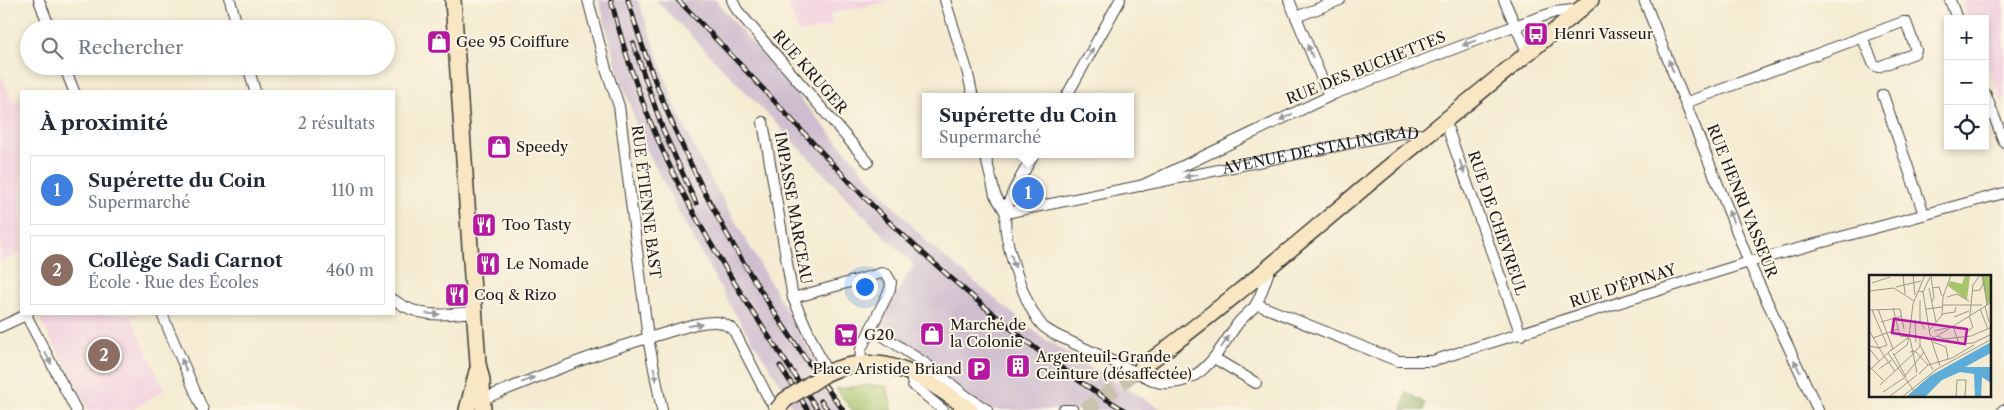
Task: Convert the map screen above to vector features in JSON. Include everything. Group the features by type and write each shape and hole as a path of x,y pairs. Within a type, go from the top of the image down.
{"main road":[{"path":"453,0 474,312 483,405"},
{"name":"AVENUE DE STALINGRAD","path":"1428,135 1586,4"},
{"path":"1291,250 1268,274 1147,369 1184,336 1291,250 1428,135"},
{"path":"467,410 478,364"},
{"path":"777,410 785,400 827,373 843,366 860,364 892,367 922,377 970,410"},
{"path":"892,367 914,377 961,410"}],"street":[{"path":"39,0 47,20"},
{"path":"230,0 236,20"},
{"name":"RUE ÉTIENNE BAST","path":"588,0 606,69 619,106 648,338 662,410"},
{"name":"RUE KRUGER","path":"732,0 737,10 868,162"},
{"path":"945,0 967,70 972,93"},
{"path":"1068,93 1120,0"},
{"path":"1289,0 1329,96"},
{"path":"1296,17 1340,0"},
{"path":"1504,0 1528,54"},
{"name":"RUE HENRI VASSEUR","path":"1644,0 1749,262 1818,410"},
{"path":"1950,0 1956,15"},
{"name":"RUE DES BUCHETTES","path":"1141,186 1329,96 1514,26 1586,4"},
{"path":"1685,103 1862,37 1906,22 1916,50 1915,54 1878,66 1874,65 1862,37"},
{"path":"68,75 74,90"},
{"path":"251,75 255,90"},
{"path":"1883,95 1924,214"},
{"path":"1989,100 2000,121 2004,142"},
{"name":"RUE DE CHEVREUL","path":"1445,121 1521,335"},
{"name":"IMPASSE MARCEAU","path":"763,122 793,298 827,373"},
{"name":"AVENUE DE STALINGRAD","path":"1006,214 1401,133 1428,135"},
{"path":"986,158 995,195 1006,214"},
{"path":"1032,158 1012,194 1006,214 1007,241 1031,307 1041,325 1056,335 1157,382 1166,384 1185,381 1205,368 1238,322 1256,304 1268,274"},
{"name":"RUE D'ÉPINAY","path":"1256,304 1398,361 1432,361 1521,335 1749,262 2004,193"},
{"path":"793,298 874,274 882,273 887,275 891,282 890,289 861,349 860,364"},
{"path":"395,300 420,313 431,316 474,312"},
{"path":"0,327 25,315"},
{"path":"28,315 76,410"},
{"path":"162,315 203,410"},
{"path":"483,405 562,366 687,326 713,322 724,324 734,331 769,399 777,410"},
{"path":"871,328 926,364 987,410"},
{"path":"1214,358 1256,383"},
{"path":"914,377 913,385 943,410"},
{"path":"1063,410 1073,410"}],"shaded area":[{"path":"599,0 638,0 676,107 698,156 843,410 793,410 781,385 734,312 643,143 617,68"},
{"path":"656,0 716,0 889,201 929,244 1041,337 1163,410 980,410 878,322 914,265 857,209"},
{"path":"788,0 893,0 830,14 832,26 798,33"},
{"path":"1962,0 2004,0 2004,106 1989,70 1989,15 1967,15"},
{"path":"0,72 12,102 20,100 20,253 0,262"},
{"path":"50,315 136,315 131,317 164,390 132,410 89,410 40,319"}],"green space":[{"path":"869,385 886,386 893,410 852,410 836,389"},
{"path":"1406,392 1425,403 1424,410 1402,410"}],"tunnel":[{"path":"1084,410 1142,367"}],"railway":[{"path":"611,0 639,92 657,137 692,211 762,326 818,410"},
{"path":"628,0 646,56 667,110 690,163 716,215 776,315 843,410"},
{"path":"678,0 881,215 967,292 1024,339 1062,369 1124,410"},
{"path":"633,43 663,130 696,203"},
{"path":"780,366 808,410"},
{"path":"821,401 828,410"}],"place":[{"name":"Henri Vasseur","path":"1536,34"},
{"name":"Gee 95 Coiffure","path":"439,42"},
{"name":"Speedy","path":"499,147"},
{"name":"Supérette du Coin","path":"1028,193"},
{"name":"Too Tasty","path":"484,225"},
{"name":"Le Nomade","path":"488,264"},
{"name":"Coq & Rizo","path":"457,295"},
{"name":"Marché de la Colonie","path":"932,334"},
{"name":"G20","path":"846,335"},
{"name":"Collège Sadi Carnot","path":"104,355"},
{"name":"Argenteuil-Grande Ceinture (désaffectée)","path":"1018,366"},
{"name":"Place Aristide Briand","path":"979,369"}]}
